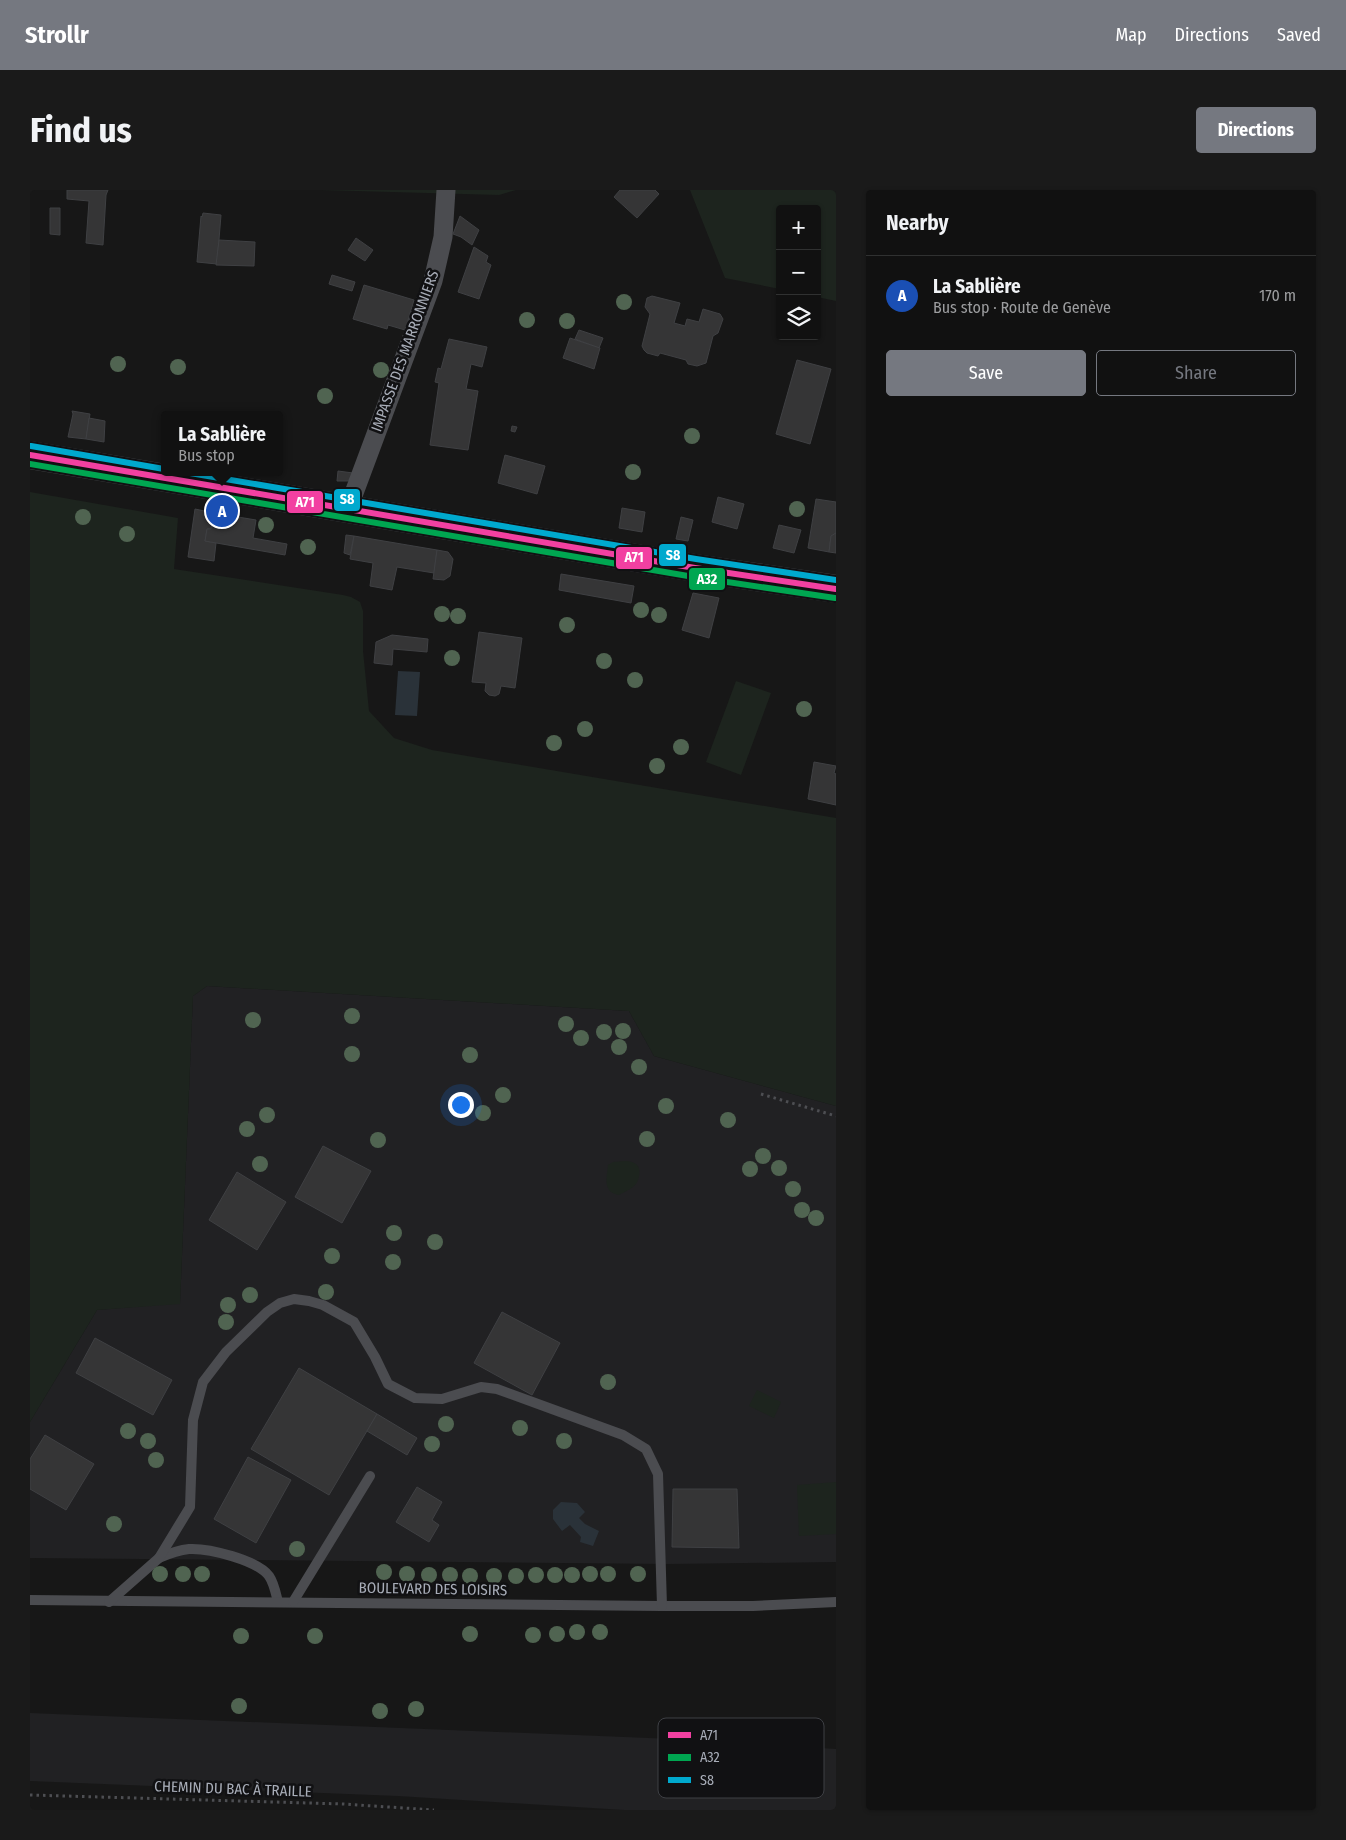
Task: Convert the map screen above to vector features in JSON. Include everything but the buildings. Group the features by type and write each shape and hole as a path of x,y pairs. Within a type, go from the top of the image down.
{"main road":[{"path":"30,455 695,568 836,589"}],"street":[{"name":"IMPASSE DES MARRONNIERS","path":"348,508 433,281 443,237 446,190"}],"lane":[{"path":"109,1602 159,1558 190,1507 193,1420 203,1382 226,1352 267,1312 280,1303 294,1299 323,1305 354,1322 375,1357 388,1384 415,1398 442,1399 481,1387 497,1389 623,1435 646,1449 658,1474 662,1606"},
{"path":"293,1602 370,1476"},
{"path":"159,1558 189,1549 229,1555 258,1568 269,1576 278,1602"},
{"name":"BOULEVARD DES LOISIRS","path":"30,1600 662,1606 753,1606 836,1602"}],"path":[{"path":"761,1094 836,1116"},
{"name":"CHEMIN DU BAC À TRAILLE","path":"30,1795 343,1804 434,1810"}],"shaded area":[{"path":"319,190 516,190 499,195"},
{"path":"690,190 836,190 836,301 821,298 821,205 776,205 776,288 725,278"},
{"path":"30,492 178,518 174,569 343,595 360,602 363,611 363,651 369,711 394,738 432,750 836,818 836,1106 654,1056 629,1011 207,986 193,996 180,1304 97,1310 30,1422"},
{"path":"398,671 420,672 417,716 395,715"},
{"path":"736,681 771,693 741,775 706,762"},
{"path":"207,986 629,1011 654,1056 836,1106 836,1562 669,1564 30,1558 30,1422 97,1310 180,1303 193,996"},
{"path":"613,1162 632,1162 639,1169 636,1184 619,1195 610,1191 607,1184 608,1165"},
{"path":"757,1390 781,1402 774,1418 749,1406"},
{"path":"836,1482 836,1534 799,1536 797,1485"},
{"path":"561,1502 577,1503 585,1512 579,1518 585,1524 599,1531 593,1546 580,1542 581,1537 570,1525 562,1531 553,1519 553,1510"},
{"path":"30,1713 658,1738 658,1798 824,1798 824,1748 836,1749 836,1810 624,1810 398,1796 30,1781"}],"transit line":[{"name":"S8","path":"31,446 161,468"},
{"name":"A71","path":"30,455 695,568 836,589"},
{"name":"A32","path":"30,464 694,577 835,598"},
{"name":"S8","path":"208,476 696,559 836,580"}],"place":[{"name":"La Sablière","path":"222,511"}]}
